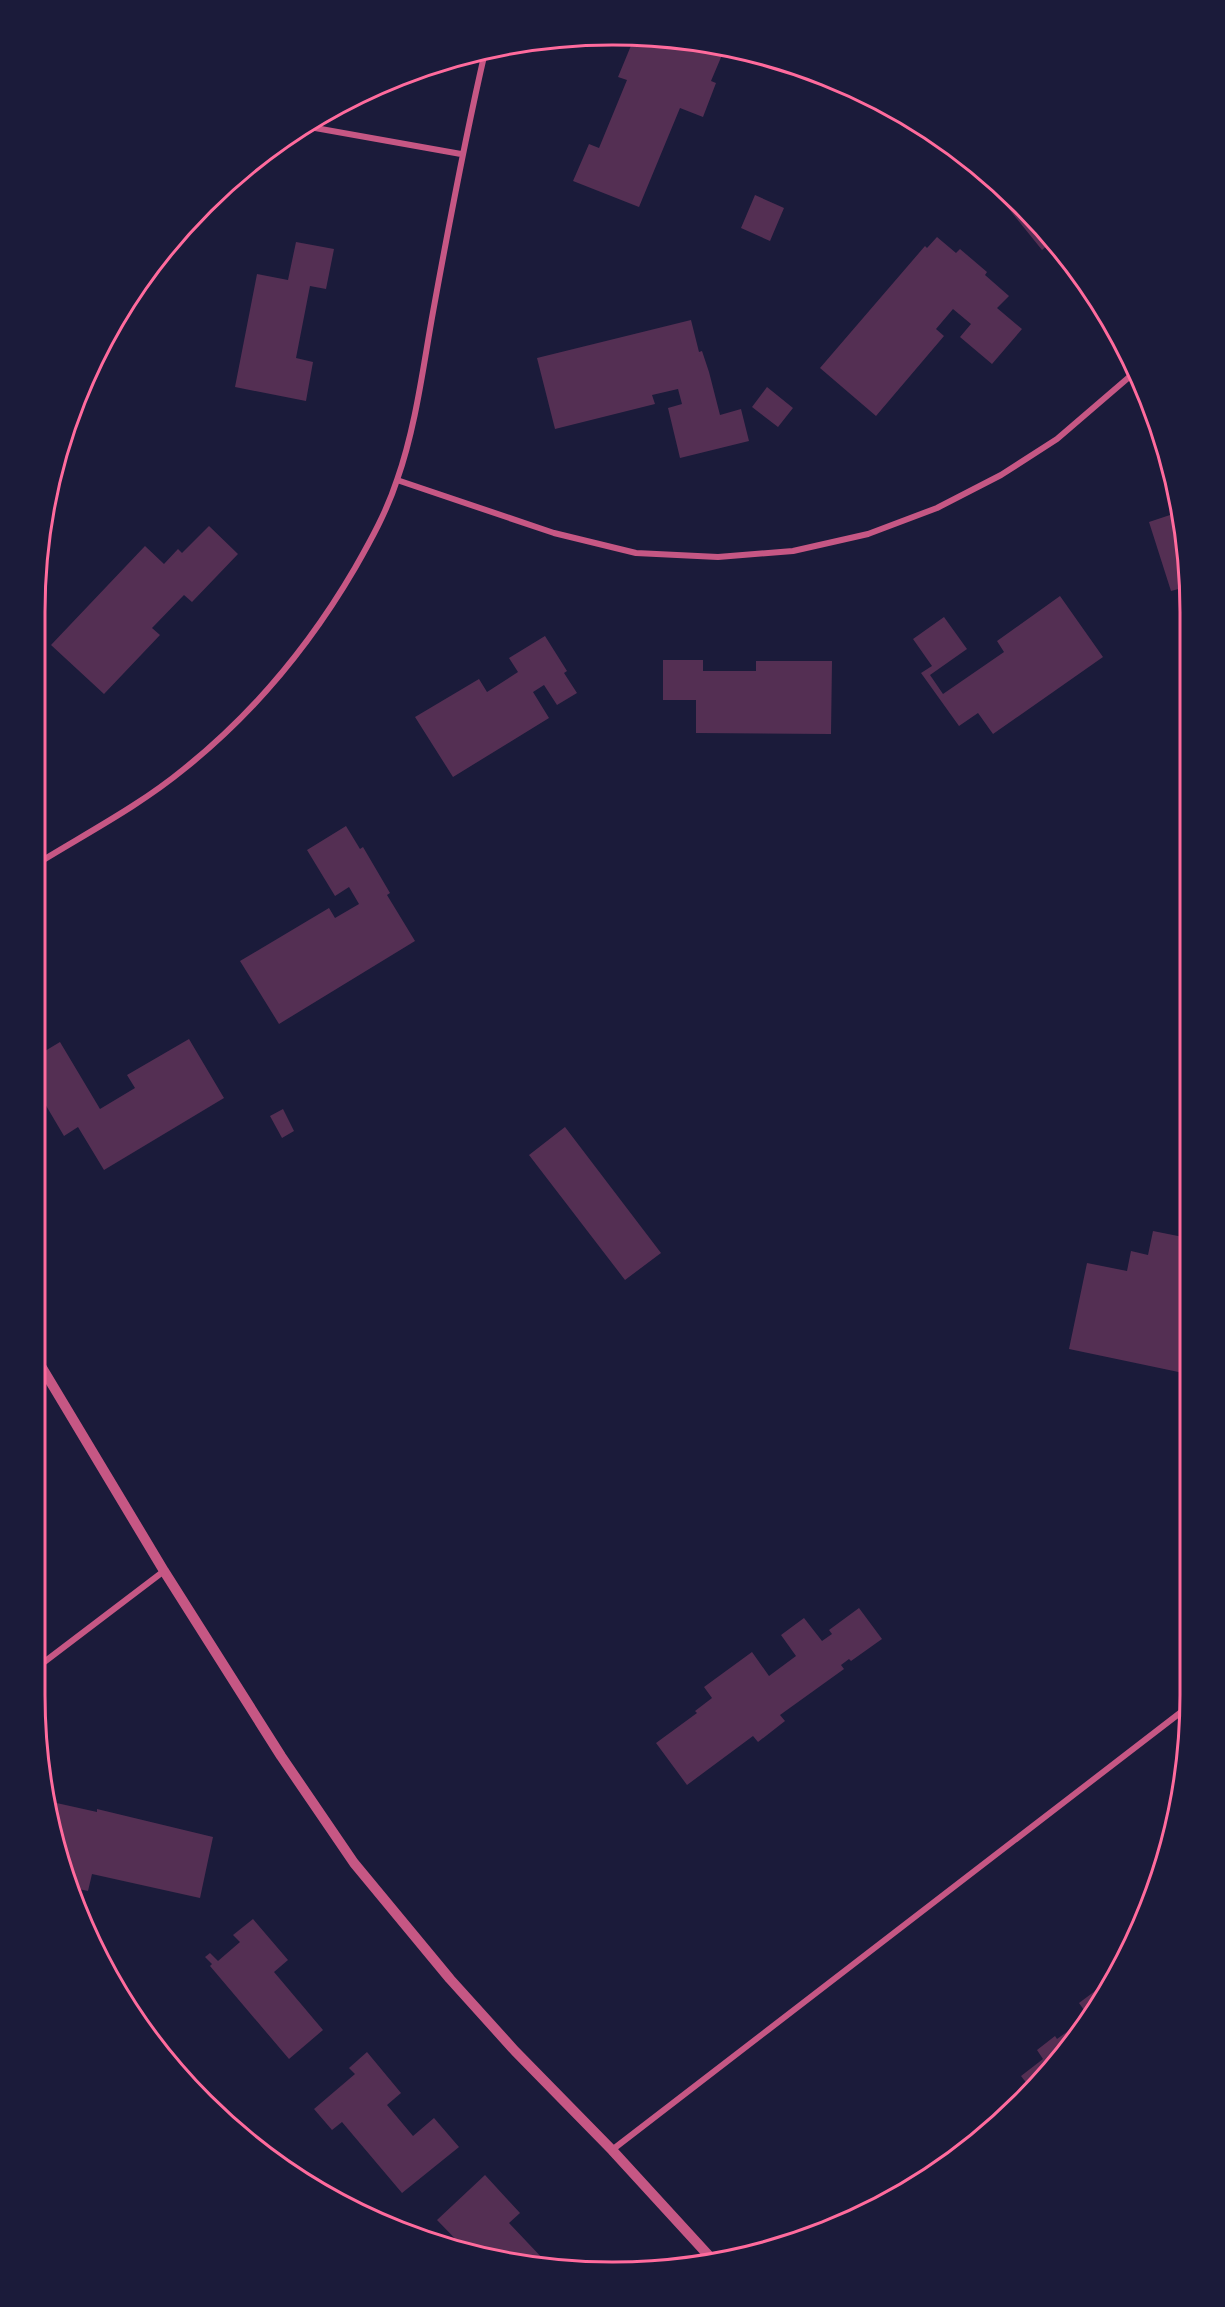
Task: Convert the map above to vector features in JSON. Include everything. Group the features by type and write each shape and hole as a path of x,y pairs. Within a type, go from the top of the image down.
{"street":[{"path":"45,859 132,805 183,770 231,728 276,682 309,641 374,535 398,480 415,411 461,154 483,60"},
{"path":"317,128 461,154"},
{"path":"398,480 554,533 636,553 718,557 793,551 868,534 937,508 1001,475 1057,440 1129,378"},
{"path":"45,1373 164,1571 281,1756 354,1863 450,1979 507,2043 612,2150 707,2254"},
{"path":"45,1661 164,1571"},
{"path":"612,2150 1179,1713"}],"building":[{"path":"631,46 687,50 722,56 711,81 716,83 703,117 680,108 639,207 573,181 589,144 599,148 627,80 618,77"},
{"path":"755,195 784,208 770,241 741,228"},
{"path":"1000,198 1046,247 1042,250"},
{"path":"937,237 956,253 960,249 987,272 985,275 1009,296 997,308 1022,329 992,364 960,337 971,324 953,309 936,329 944,336 876,416 820,368 925,246 927,248"},
{"path":"296,242 334,249 326,289 310,286 296,358 313,362 306,401 235,387 257,274 288,280"},
{"path":"691,320 699,352 702,351 709,372 720,415 741,409 749,441 680,458 668,408 682,404 678,389 652,395 655,404 555,429 537,358"},
{"path":"767,387 793,408 778,427 752,407"},
{"path":"1171,515 1179,589 1171,591 1149,522"},
{"path":"209,526 238,554 192,602 184,595 152,628 160,635 104,694 51,645 145,546 164,564 178,549 182,553"},
{"path":"1060,596 1103,657 993,734 978,713 959,726 921,673 932,666 913,639 944,617 967,649 930,675 943,694 1004,652 997,641"},
{"path":"545,636 567,671 564,673 577,693 557,705 544,685 533,692 549,718 453,777 415,717 479,679 487,692 518,672 509,658"},
{"path":"663,660 703,660 703,671 756,671 756,661 832,661 831,734 696,733 696,700 663,700"},
{"path":"346,826 360,849 363,847 390,893 387,895 415,941 279,1024 240,961 329,908 335,918 359,904 349,887 335,896 307,850"},
{"path":"189,1039 224,1098 104,1170 78,1127 64,1136 45,1104 45,1051 60,1042 100,1109 135,1088 127,1075"},
{"path":"283,1109 294,1131 282,1138 270,1116"},
{"path":"565,1127 661,1253 625,1280 529,1155"},
{"path":"1153,1231 1180,1236 1180,1372 1069,1349 1087,1263 1127,1271 1131,1251 1148,1255"},
{"path":"859,1608 882,1639 851,1661 849,1659 841,1665 844,1669 780,1715 785,1721 758,1742 753,1736 687,1785 656,1743 697,1713 695,1711 712,1698 704,1687 752,1652 769,1676 796,1656 781,1635 804,1618 822,1641 832,1634 829,1630"},
{"path":"56,1803 97,1812 97,1809 213,1837 200,1898 92,1874 88,1891 80,1889 75,1877"},
{"path":"253,1919 288,1960 274,1972 323,2030 289,2059 210,1966 212,1964 205,1957 210,1953 218,1961 240,1942 233,1935"},
{"path":"1097,1990 1084,2010 1079,2003"},
{"path":"1071,2029 1026,2083 1021,2076 1043,2059 1037,2050 1055,2036 1057,2039"},
{"path":"367,2052 401,2093 387,2105 413,2136 434,2118 459,2147 402,2193 342,2122 332,2130 314,2109 355,2074 349,2068"},
{"path":"485,2175 520,2213 509,2223 542,2257 457,2240 437,2220"}]}
